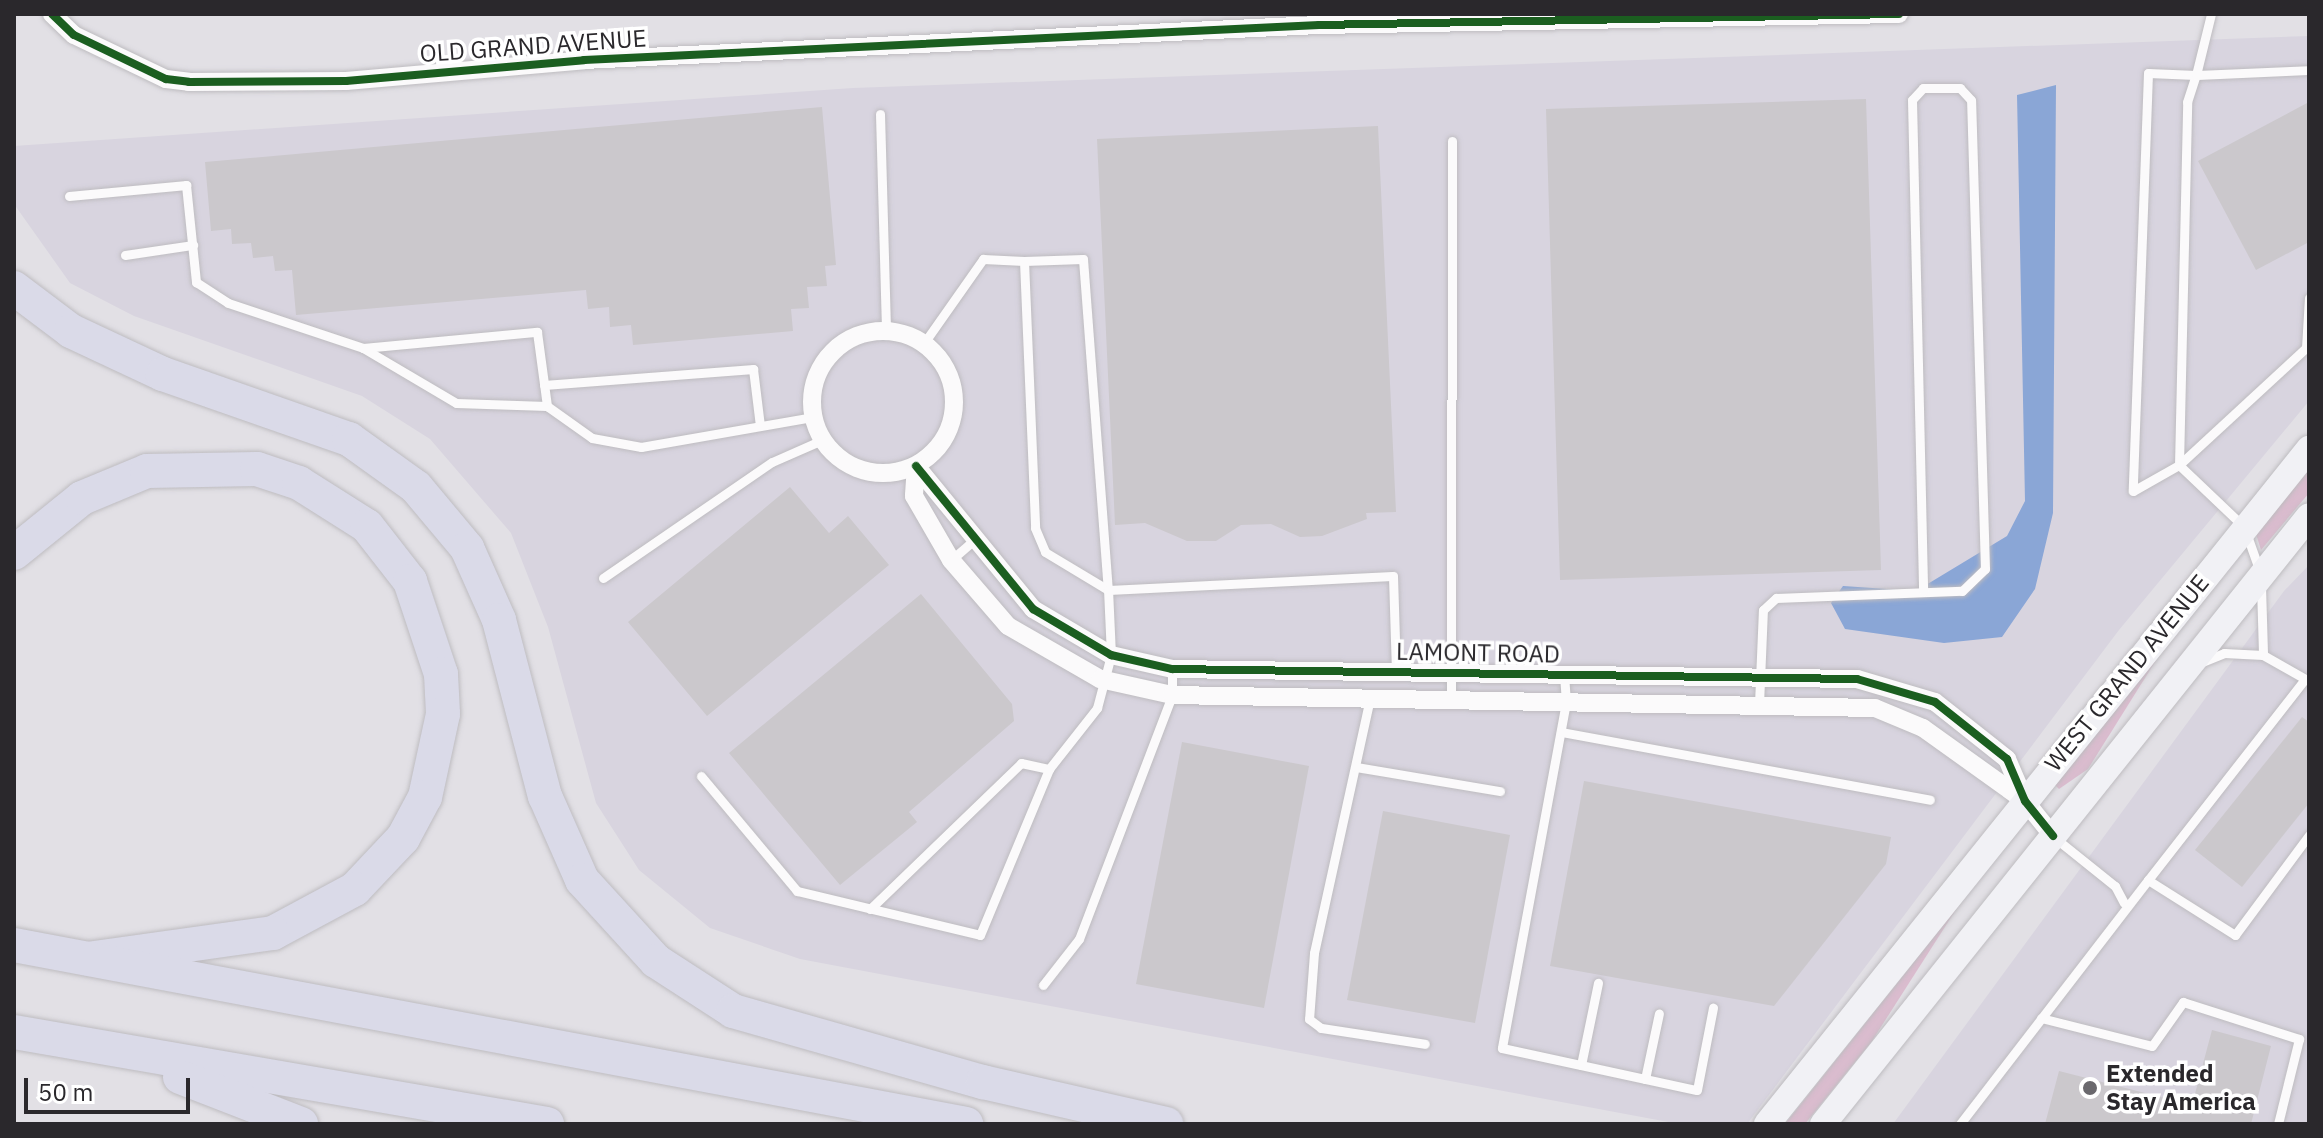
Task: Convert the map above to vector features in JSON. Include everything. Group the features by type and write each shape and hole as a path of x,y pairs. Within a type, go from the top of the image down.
{"highway":[{"path":"14,288 71,331 163,374 349,439 416,487 467,548 499,620 545,796 582,880 656,961 733,1011 1166,1124"},
{"path":"14,553 82,498 135,474 180,465 257,469 299,483 367,526 410,581 441,674 443,714 425,797 403,838 355,889 273,933 89,959"},
{"path":"14,945 966,1124"},
{"path":"14,1032 547,1124"},
{"path":"93,1046 301,1124"}],"main road":[{"name":"WEST GRAND AVENUE","path":"1767,1124 2309,449"},
{"name":"WEST GRAND AVENUE","path":"1823,1124 2309,516"}],"street":[{"name":"OLD GRAND AVENUE","path":"52,14 74,35 166,79 189,82 346,81 584,60 1318,19 1899,14"},
{"path":"886,331 924,343 947,371 955,407 949,431 916,466 874,474 836,456 822,440 813,417 812,395 828,356 864,333 886,331"},
{"name":"LAMONT ROAD","path":"916,466 1033,609 1111,655 1172,669 1857,679 1935,702 2007,759 2025,801 2053,836"},
{"name":"LAMONT ROAD","path":"916,466 914,496 951,560 1008,626 1100,679 1172,695 1875,708 1923,728 2025,801"}],"lane":[{"path":"2211,14 2187,102 2179,465 2244,527 2261,575 2263,655"},
{"path":"2309,70 2196,75 2148,73 2133,491 2179,465 2307,346 2309,298"},
{"path":"1759,704 1763,610 1776,598 1962,591 1985,569 1971,100 1960,88 1923,88 1912,100 1923,592"},
{"path":"880,114 886,331"},
{"path":"1451,699 1452,141"},
{"path":"69,196 186,185 196,282 228,303 363,348 456,403 547,406 592,438 641,447 813,417"},
{"path":"125,255 193,245"},
{"path":"701,776 797,891 980,935 1049,769 1097,708 1100,679 1111,655 1083,259 983,259 924,343"},
{"path":"1024,261 1035,528 1045,552 1108,590 1393,576 1396,672"},
{"path":"363,348 537,332 547,406"},
{"path":"544,385 753,369 760,426"},
{"path":"603,578 772,462 822,440"},
{"path":"951,560 974,540"},
{"path":"1960,1124 2041,1018 2120,924 2124,903 2148,880 2306,680 2263,655 2224,653 2189,667"},
{"path":"1043,985 1079,939 1172,695 1172,669"},
{"path":"1564,674 1566,702 1502,1048 1697,1090 1713,1008"},
{"path":"1370,698 1314,953 1309,1019 1321,1028 1425,1044"},
{"path":"1561,732 1930,800"},
{"path":"870,909 1021,763 1049,769"},
{"path":"1356,767 1500,791"},
{"path":"2148,880 2235,935 2309,835"},
{"path":"2053,836 2115,886 2124,903"},
{"path":"1581,1065 1598,983"},
{"path":"2041,1018 2152,1046 2183,1002 2299,1039 2278,1124"},
{"path":"1645,1079 1659,1013"}],"shaded area":[{"path":"2309,36 2309,401 2119,630 1747,1124 1679,1124 800,959 710,928 639,870 596,803 548,627 511,533 430,439 362,396 134,316 70,283 14,204 14,146 853,88"},
{"path":"2309,470 2309,493 2261,550 2256,534"},
{"path":"2309,565 2309,1124 1893,1124 2284,591"},
{"path":"2160,654 2088,769 2059,789 2055,785"},
{"path":"1957,908 1872,1041 1805,1124 1785,1124"}],"water":[{"path":"2056,85 2053,513 2035,589 2002,637 1944,643 1845,629 1831,603 1843,586 1916,591 2007,536 2025,501 2017,95"}],"building":[{"path":"1866,99 1881,570 1560,580 1546,109"},
{"path":"2309,102 2309,242 2256,270 2198,161"},
{"path":"822,107 836,265 825,266 827,286 807,287 809,308 791,309 793,331 633,345 631,325 610,327 609,307 588,309 586,290 296,315 292,270 275,271 273,256 253,258 251,243 232,244 231,229 211,231 205,162"},
{"path":"1378,126 1396,512 1366,513 1367,519 1322,536 1300,537 1271,524 1241,525 1216,541 1187,541 1145,523 1115,525 1097,139"},
{"path":"790,487 829,533 848,516 889,565 707,716 628,622"},
{"path":"921,594 1012,704 1014,721 909,812 917,822 840,885 729,753"},
{"path":"2302,717 2309,722 2309,803 2242,887 2195,850"},
{"path":"1182,742 1309,766 1264,1008 1136,984"},
{"path":"1584,781 1891,837 1886,864 1774,1006 1550,966"},
{"path":"1383,811 1510,835 1475,1023 1347,1000"},
{"name":"Extended Stay America","path":"2212,1030 2271,1046 2251,1124 2045,1124 2059,1071 2192,1105"}],"cycle path":[{"path":"52,14 74,35 166,79 189,82 346,81 584,60 1319,25 1899,14"},
{"path":"916,466 1033,609 1111,655 1172,669 1857,679 1935,702 2007,759 2025,801 2053,836"}],"place":[{"name":"Extended Stay America","path":"2090,1088"}]}
